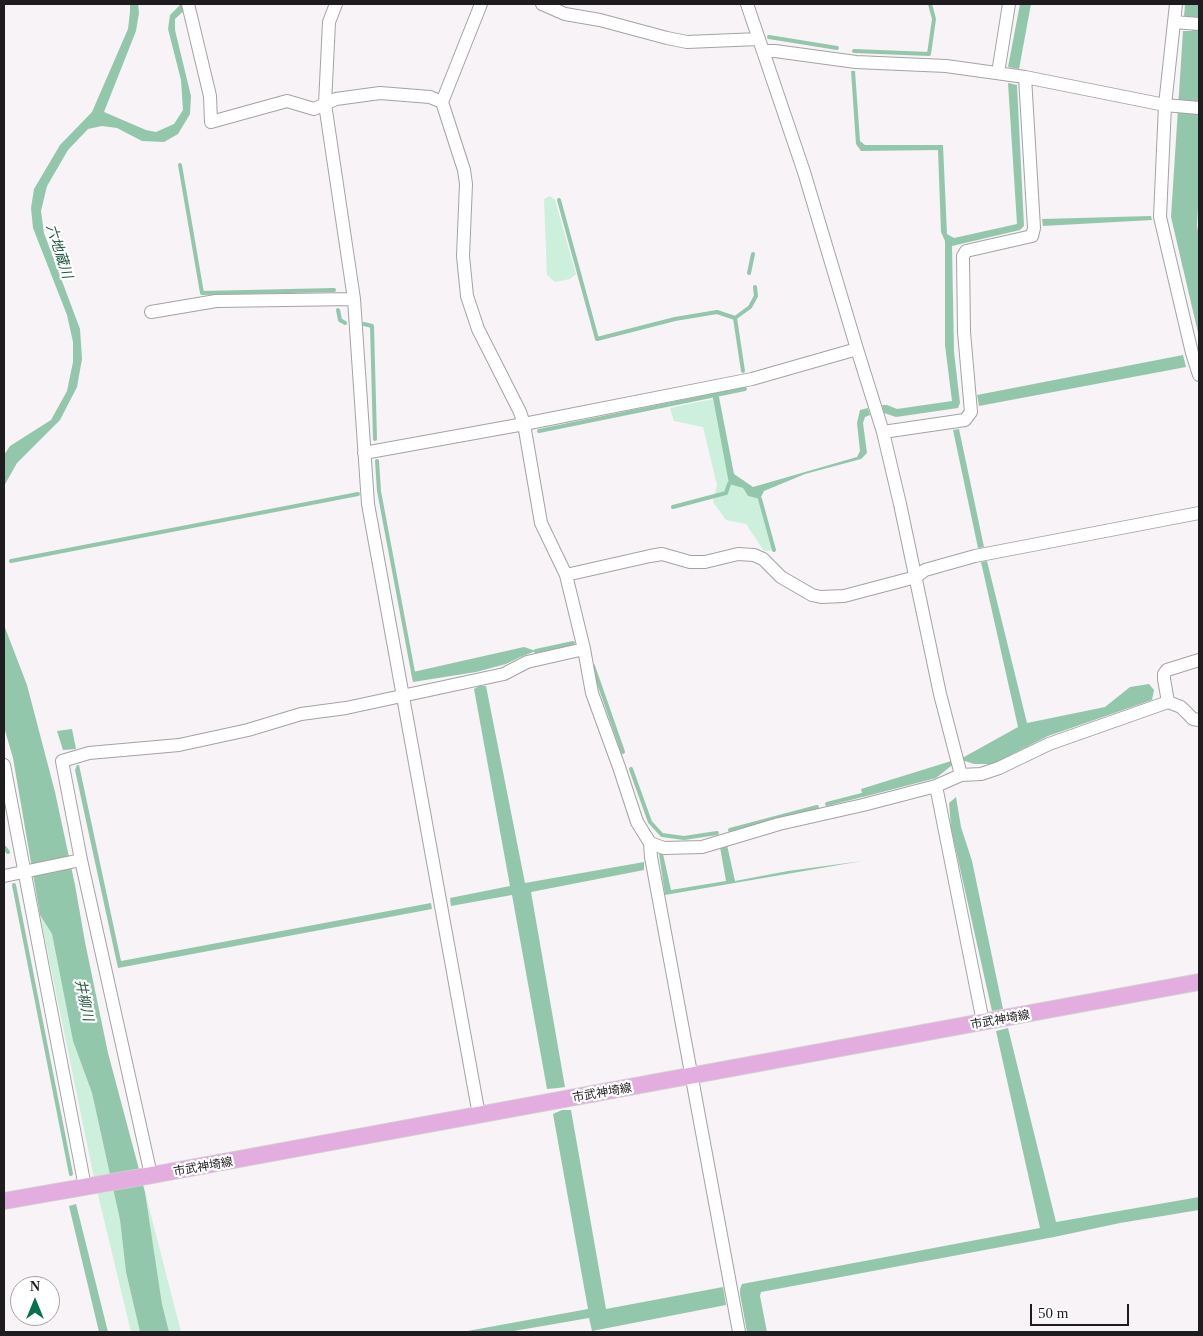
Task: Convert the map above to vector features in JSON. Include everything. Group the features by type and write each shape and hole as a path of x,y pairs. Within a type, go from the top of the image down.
{"main road":[{"name":"市武神埼線","path":"4,1201 149,1176 1199,982"}],"street":[{"path":"336,4 329,22 326,104 354,299 368,504 479,1115"},
{"path":"481,4 442,102 464,170 466,184 463,256 467,296 478,329 520,412 524,424 542,523 566,575 584,649 592,693 637,822 650,843 651,858 739,1332"},
{"path":"542,4 565,14 600,20 688,42 761,45 775,51 856,62 946,66 1025,77 1165,105 1199,108"},
{"path":"747,4 804,172 883,432 940,694 959,765"},
{"path":"998,73 1009,4"},
{"path":"1176,4 1165,105 1160,217 1192,353 1199,375"},
{"path":"189,8 210,96 211,122 287,101 314,109 336,99 380,93 430,98 442,102"},
{"path":"1174,22 1195,24"},
{"path":"883,432 965,420 971,412 964,332 963,256 966,251 1032,236 1034,228 1025,77"},
{"path":"151,312 216,301 354,299"},
{"path":"364,453 752,379 857,349"},
{"path":"566,575 662,554 690,562 705,562 738,554 754,555 763,559 781,577 812,594 844,596 916,577 926,570 975,556 1199,513"},
{"path":"149,1176 81,860 62,761 89,753 179,745 248,730 301,714 346,708 504,674 527,662 584,649"},
{"path":"1168,702 1164,674 1168,670 1199,660"},
{"path":"959,765 980,774 999,768 1049,744 1168,702 1180,707 1193,719 1199,720"},
{"path":"4,765 23,872 88,1186"},
{"path":"650,843 664,848 702,846 779,824 936,786 959,765"},
{"path":"936,786 983,1022"},
{"path":"4,876 81,860"}],"shaded area":[{"path":"550,196 555,200 576,274 570,279 555,282 547,275 544,199"},
{"path":"713,399 729,484 743,488 748,496 760,499 774,550 764,551 746,524 726,520 713,502 717,485 703,427 674,421 670,408"},
{"path":"40,915 52,934 73,1041 92,1093 120,1220 126,1272 140,1332 131,1332 94,1178"},
{"path":"145,1192 181,1332 169,1332 162,1304"}],"water":[{"path":"130,4 138,4 139,13 136,31 104,112 146,130 156,132 174,124 183,110 181,80 168,29 170,15 181,4 191,4 175,19 175,30 191,96 190,114 178,134 164,142 142,141 117,128 102,126 88,129 68,150 47,186 41,211 44,233 80,329 82,359 77,387 60,420 17,463 4,486 4,455 10,446 51,420 67,391 73,362 73,342 67,315 33,228 31,208 34,189 60,145 92,112 128,29"},
{"path":"1020,4 1031,4 1019,69 1008,67"},
{"path":"1185,4 1199,4 1199,187 1197,226 1199,236 1199,337 1171,217 1183,31 1192,31 1193,19 1184,17"},
{"path":"851,71 855,71 860,141 865,145 943,145 947,234 954,238 1017,224 1008,83 1017,85 1024,226 1020,230 952,246 954,352 960,403 958,408 896,417 884,413 882,405 897,409 952,401 945,345 945,241 941,232 938,150 861,151 856,144"},
{"path":"1151,216 1152,220 1043,226 1042,219"},
{"path":"1183,355 1186,367 979,406 977,395"},
{"path":"718,392 734,474 753,487 857,457 860,451 857,423 860,410 868,408 870,415 865,417 863,423 867,453 861,459 805,474 764,491 760,499 748,496 743,488 729,484 712,393"},
{"path":"959,429 984,547 978,548 953,430"},
{"path":"987,561 1027,723 1105,707 1130,687 1149,684 1154,690 1152,700 1048,736 993,764 974,764 965,761 951,766 936,778 863,797 861,789 964,757 1018,727 981,562"},
{"name":"井柳川","path":"4,625 27,685 55,792 108,1053 145,1192 162,1304 169,1332 140,1332 126,1272 120,1220 92,1093 73,1041 52,934 40,915 13,758 4,727"},
{"path":"524,647 536,651 506,664 476,672 413,682 411,673 413,672"},
{"path":"479,686 486,686 525,883 644,862 644,870 531,892 565,1087 547,1089 512,895 451,906 450,898 510,886 474,689"},
{"path":"72,729 76,749 63,750 57,731"},
{"path":"77,765 79,765 121,961 431,903 432,909 118,968 75,770"},
{"path":"956,797 961,827 972,861 1003,1009 992,1011 951,828 949,803"},
{"path":"727,845 735,881 788,871 862,861 665,895 659,854 663,854 671,890 726,881 720,847"},
{"path":"1008,1028 1056,1222 1199,1197 1199,1210 1120,1223 761,1292 760,1296 767,1332 747,1332 740,1294 742,1284 1040,1228 996,1031"},
{"path":"562,1110 571,1110 606,1309 723,1287 726,1305 592,1331 589,1318 508,1332 462,1332 588,1309 553,1114"},
{"path":"76,1204 108,1332 99,1332 69,1206"}],"waterway":[{"path":"854,51 929,54 934,19 930,4"},
{"path":"769,37 837,48"},
{"path":"180,165 202,293 334,290"},
{"path":"559,200 597,339 675,319 717,312 735,318"},
{"path":"749,273 753,254"},
{"path":"743,371 735,318 750,307 756,296 755,287"},
{"path":"338,310 340,320 345,323"},
{"path":"364,324 372,326 375,439"},
{"path":"539,431 745,389"},
{"path":"377,461 379,491 413,672"},
{"path":"673,507 726,493 729,484"},
{"path":"11,561 358,494"},
{"path":"760,499 774,550"},
{"path":"536,651 573,643"},
{"path":"593,666 623,752"},
{"path":"631,769 650,822 662,835 684,838 717,833"},
{"path":"827,804 862,795"},
{"path":"730,830 817,807"},
{"path":"4,847 8,852"},
{"path":"14,885 71,1174"}],"water label":[{"name":"六地蔵川","path":"60,251"}]}
